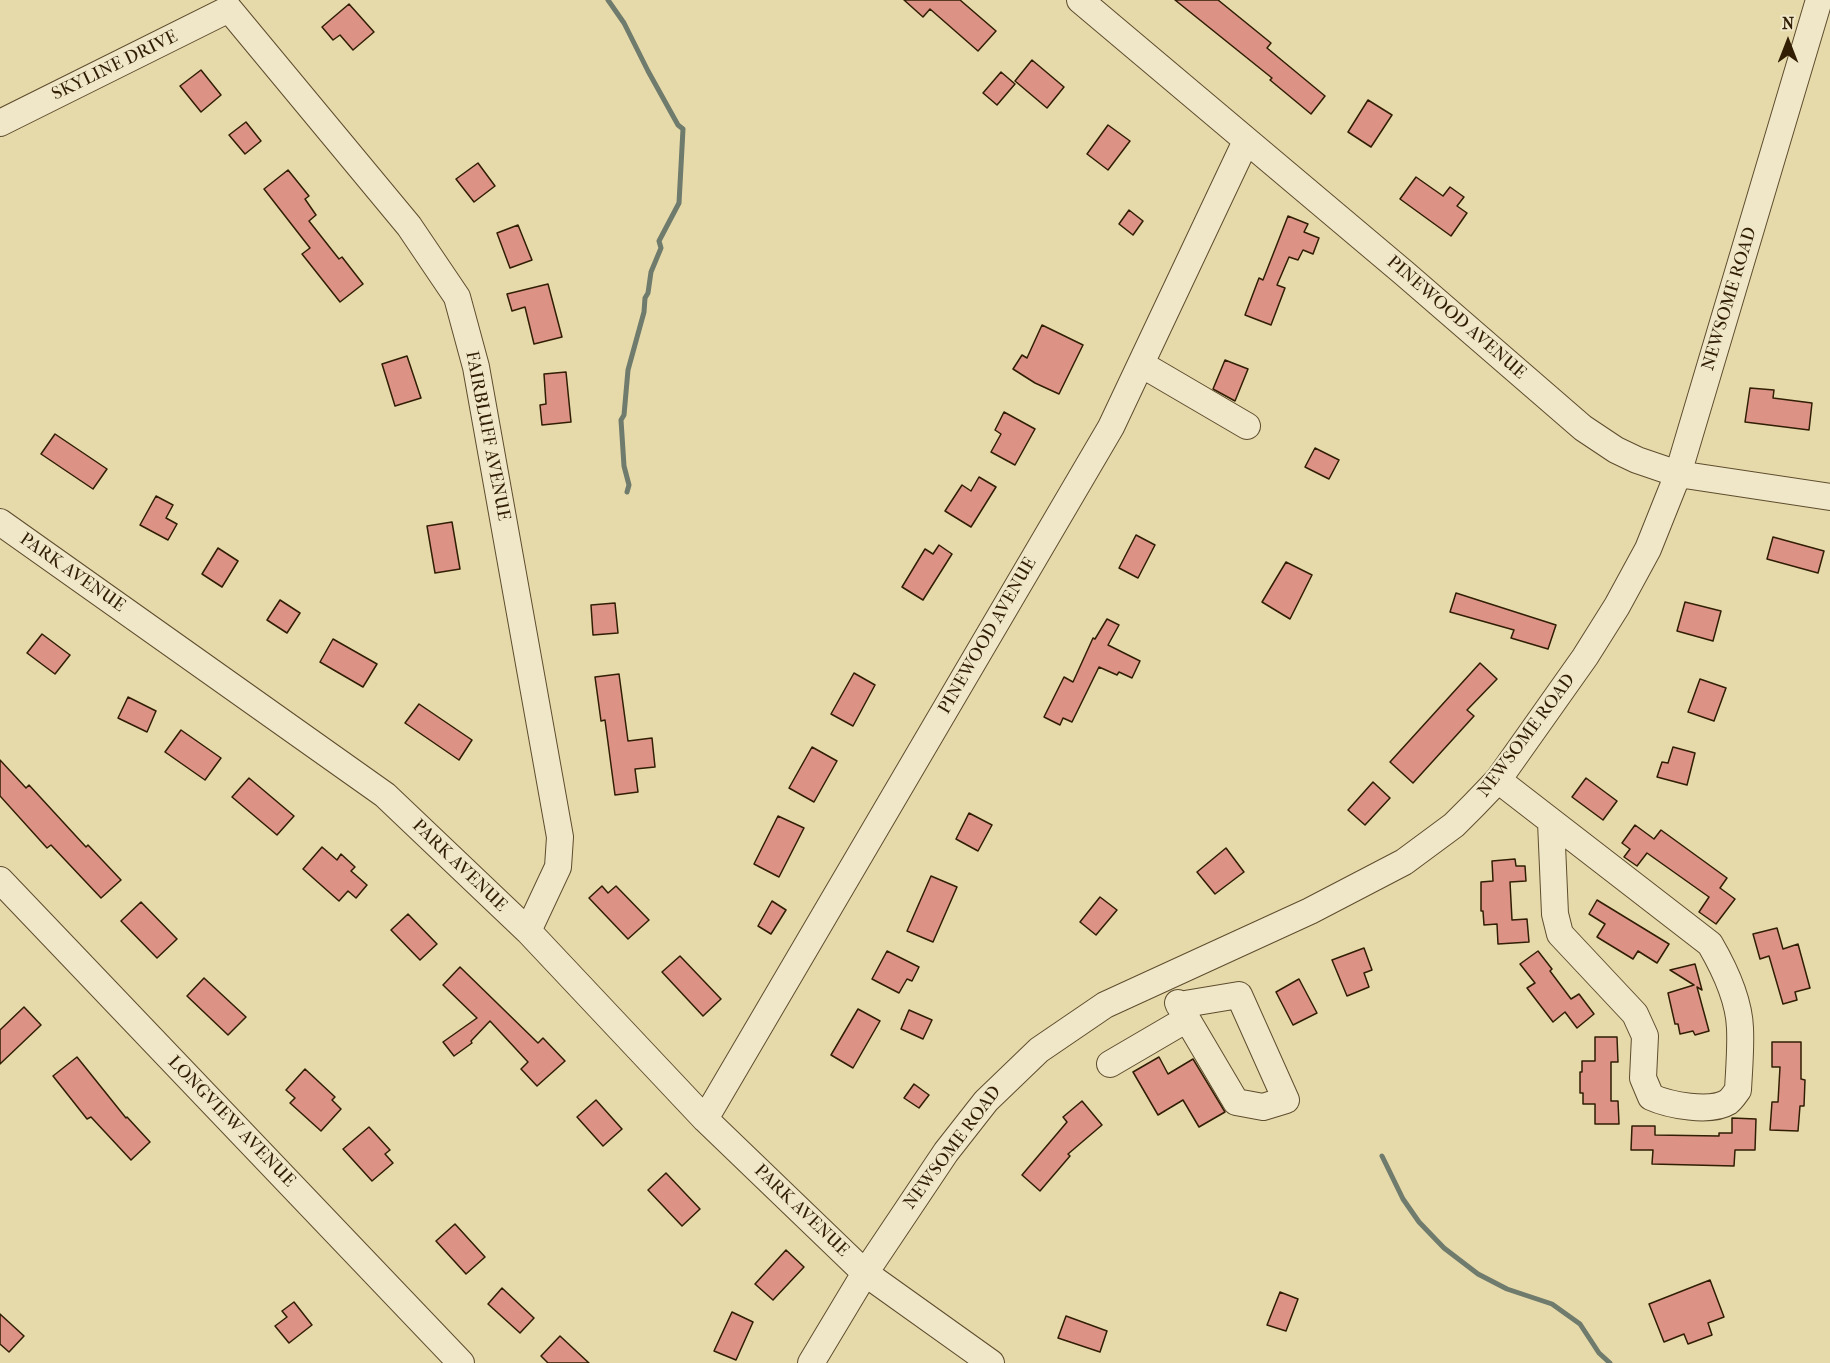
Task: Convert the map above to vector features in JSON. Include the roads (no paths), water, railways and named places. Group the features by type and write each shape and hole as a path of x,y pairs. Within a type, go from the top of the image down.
{"street":[{"name":"PINEWOOD AVENUE","path":"1080,0 1404,273 1583,428 1616,450 1678,474 1830,497"},
{"name":"NEWSOME ROAD","path":"811,1363 865,1273 946,1152 986,1101 1008,1077 1039,1050 1105,1005 1310,911 1404,862 1454,825 1498,780 1586,657 1648,549 1678,474 1819,0"},
{"name":"SKYLINE DRIVE","path":"0,123 229,9"},
{"name":"FAIRBLUFF AVENUE","path":"229,9 409,226 457,297 476,367 561,837 558,867 528,932"},
{"name":"PINEWOOD AVENUE","path":"705,1119 1111,427 1246,141"},
{"path":"1141,364 1247,426"},
{"name":"PARK AVENUE","path":"0,522 385,795 528,932 705,1119 865,1273 991,1363"},
{"path":"1498,780 1710,944 1720,962 1737,1007 1740,1026 1738,1090 1728,1102 1708,1107 1665,1103 1651,1097 1643,1078 1645,1036 1635,1014 1560,934 1555,914 1551,822"},
{"name":"LONGVIEW AVENUE","path":"0,880 461,1363"},
{"path":"1110,1064 1183,1012 1239,995 1286,1100 1263,1107 1236,1102 1183,1012 1164,977"}],"waterway":[{"path":"608,0 624,23 678,125 683,129 679,203 659,241 661,248 651,272 644,312 628,370 624,415 621,420 624,466 629,485 627,492"},
{"path":"1382,1156 1403,1199 1419,1222 1444,1248 1478,1274 1507,1289 1552,1304 1580,1324 1599,1353 1610,1363"}]}
